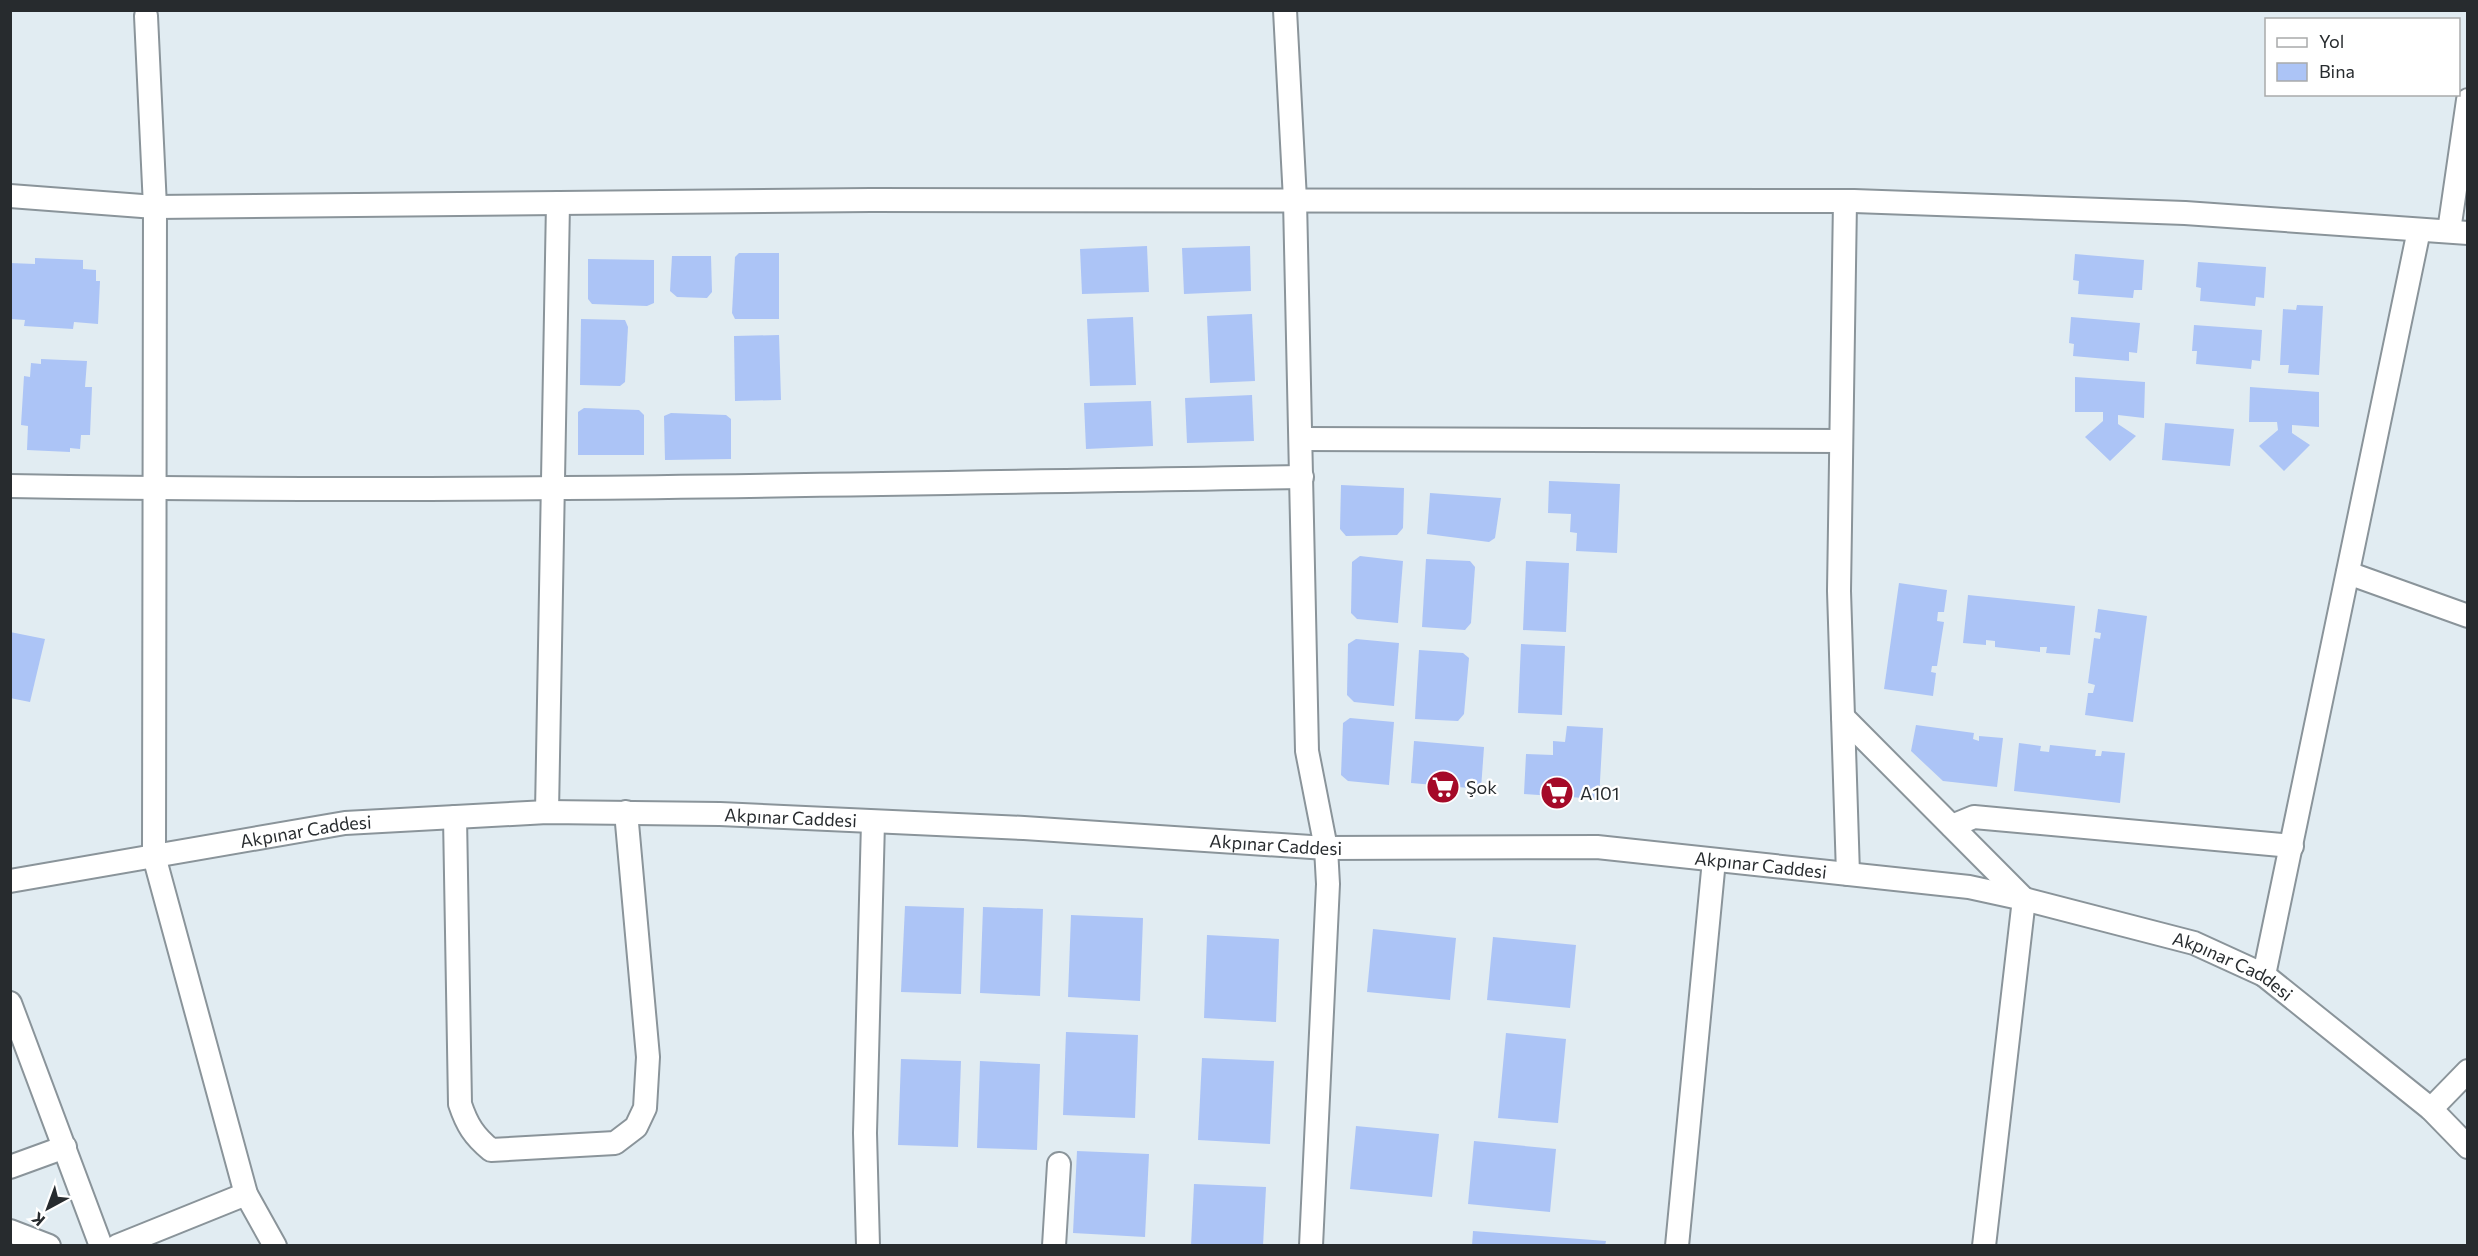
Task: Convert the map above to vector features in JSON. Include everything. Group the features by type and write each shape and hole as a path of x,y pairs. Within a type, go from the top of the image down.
{"street":[{"path":"1285,10 1295,200 1307,751 1326,848 1328,884 1311,1245"},
{"path":"146,16 155,207 154,856 246,1194 275,1245"},
{"path":"10,196 155,207 1295,200 1845,201 2185,213 2458,232 2468,100"},
{"path":"1845,201 1839,591 1848,874"},
{"path":"547,812 558,203"},
{"path":"2264,975 2419,230"},
{"path":"1301,439 1841,441"},
{"path":"10,486 156,489 552,487 1302,477"},
{"path":"2348,573 2468,616"},
{"path":"1843,717 2024,899 1984,1245"},
{"name":"Akpınar Caddesi","path":"10,881 345,823 547,812 626,812 1024,828 1326,848 1598,847 1969,887 2194,943 2264,975 2432,1109 2468,1147"},
{"path":"455,817 460,1104 468,1127 477,1139 491,1150 615,1143 636,1127 645,1108 648,1057 626,812"},
{"path":"1952,826 1974,817 2292,846"},
{"path":"868,1245 865,1133 873,822"},
{"path":"1677,1245 1714,860"},
{"path":"10,1003 101,1245"},
{"path":"2432,1109 2468,1071"},
{"path":"10,1167 64,1147"},
{"path":"1054,1245 1059,1164"},
{"path":"117,1245 246,1194"},
{"path":"10,1231 49,1245"}],"building":[{"path":"1147,246 1149,292 1082,294 1080,249"},
{"path":"1250,246 1251,291 1184,294 1182,248"},
{"path":"739,253 779,253 779,319 735,319 732,313 735,257"},
{"path":"2075,254 2144,260 2142,290 2134,290 2133,298 2078,294 2079,281 2073,280"},
{"path":"672,256 711,256 712,292 707,298 677,297 670,291"},
{"path":"35,258 83,260 83,269 96,270 96,281 100,281 98,324 74,322 73,329 24,326 25,320 11,319 10,263 35,264"},
{"path":"588,259 654,260 654,303 647,306 592,304 588,299"},
{"path":"2198,262 2266,267 2264,298 2256,297 2255,306 2200,301 2201,288 2196,287"},
{"path":"2297,305 2323,306 2319,375 2288,373 2289,365 2280,365 2283,309 2296,310"},
{"path":"1252,314 1255,381 1210,383 1207,316"},
{"path":"1133,317 1136,385 1090,386 1087,319"},
{"path":"2071,317 2140,323 2137,353 2129,352 2129,361 2073,356 2074,344 2069,343"},
{"path":"581,319 625,320 628,327 625,382 620,386 580,385"},
{"path":"2194,325 2262,330 2260,361 2252,360 2251,369 2196,364 2197,351 2192,351"},
{"path":"779,335 781,400 735,401 734,336"},
{"path":"41,359 87,361 85,387 92,387 90,435 81,435 80,449 70,448 70,452 27,450 28,426 21,425 24,376 30,377 31,363 41,364"},
{"path":"2075,377 2145,382 2144,418 2118,415 2118,424 2136,436 2110,461 2085,437 2103,421 2103,412 2075,412"},
{"path":"2250,387 2319,392 2319,427 2292,425 2292,433 2310,445 2284,471 2259,446 2278,430 2277,422 2249,422"},
{"path":"1252,395 1254,441 1187,443 1185,398"},
{"path":"1151,401 1153,446 1086,449 1084,403"},
{"path":"584,408 639,410 644,415 644,455 578,455 578,412"},
{"path":"671,413 726,415 731,419 731,459 665,460 664,416"},
{"path":"2165,423 2234,429 2230,466 2162,460"},
{"path":"1549,481 1620,484 1617,553 1576,551 1577,533 1570,532 1571,514 1548,513"},
{"path":"1341,485 1404,488 1403,528 1397,535 1346,536 1340,529"},
{"path":"1430,493 1501,498 1495,538 1489,542 1427,534"},
{"path":"1360,556 1403,561 1398,623 1357,619 1351,613 1352,562"},
{"path":"1426,559 1470,561 1475,567 1471,623 1465,630 1422,627"},
{"path":"1526,561 1569,563 1566,632 1523,630"},
{"path":"1899,583 1947,590 1944,612 1938,612 1937,621 1944,622 1937,666 1932,666 1931,672 1936,673 1933,696 1884,689"},
{"path":"1968,595 2075,606 2070,655 2046,653 2047,647 2040,647 2040,652 1995,647 1995,641 1986,640 1986,645 1963,643"},
{"path":"2098,609 2147,616 2133,722 2085,715 2088,693 2093,693 2095,685 2088,683 2094,638 2100,639 2101,633 2095,632"},
{"path":"10,632 45,639 30,702 10,698"},
{"path":"1356,639 1399,643 1394,706 1354,702 1347,695 1348,644"},
{"path":"1521,644 1565,646 1562,715 1518,713"},
{"path":"1419,650 1463,653 1469,658 1464,714 1458,721 1415,719"},
{"path":"1350,718 1394,722 1389,785 1348,781 1341,775 1343,723"},
{"path":"1916,725 1974,733 1973,739 1979,741 1979,736 2003,738 1997,787 1943,781 1911,751"},
{"path":"1567,726 1603,728 1599,799 1524,794 1526,754 1553,755 1553,741 1565,742"},
{"path":"1414,741 1484,747 1481,789 1411,783"},
{"path":"2019,743 2041,746 2040,751 2049,752 2050,745 2096,750 2095,756 2101,756 2102,751 2125,753 2120,803 2014,791"},
{"path":"905,906 964,908 961,994 901,992"},
{"path":"983,907 1043,909 1040,996 980,993"},
{"path":"1071,915 1143,918 1140,1001 1068,997"},
{"path":"1373,929 1456,938 1450,1000 1367,992"},
{"path":"1207,935 1279,939 1276,1022 1204,1018"},
{"path":"1493,937 1576,945 1570,1008 1487,1000"},
{"path":"1066,1032 1138,1035 1135,1118 1063,1115"},
{"path":"1506,1033 1566,1039 1558,1123 1498,1118"},
{"path":"1202,1058 1274,1061 1270,1144 1198,1140"},
{"path":"901,1059 961,1061 958,1147 898,1145"},
{"path":"980,1061 1040,1064 1037,1150 977,1148"},
{"path":"1356,1126 1439,1134 1432,1197 1350,1189"},
{"path":"1474,1141 1556,1149 1550,1212 1468,1204"},
{"path":"1077,1151 1149,1154 1145,1237 1073,1233"},
{"path":"1194,1184 1266,1187 1263,1246 1191,1246"},
{"path":"1473,1231 1606,1241 1605,1246 1472,1246"}],"place":[{"name":"Şok","path":"1443,787"},
{"name":"A101","path":"1557,793"}]}
